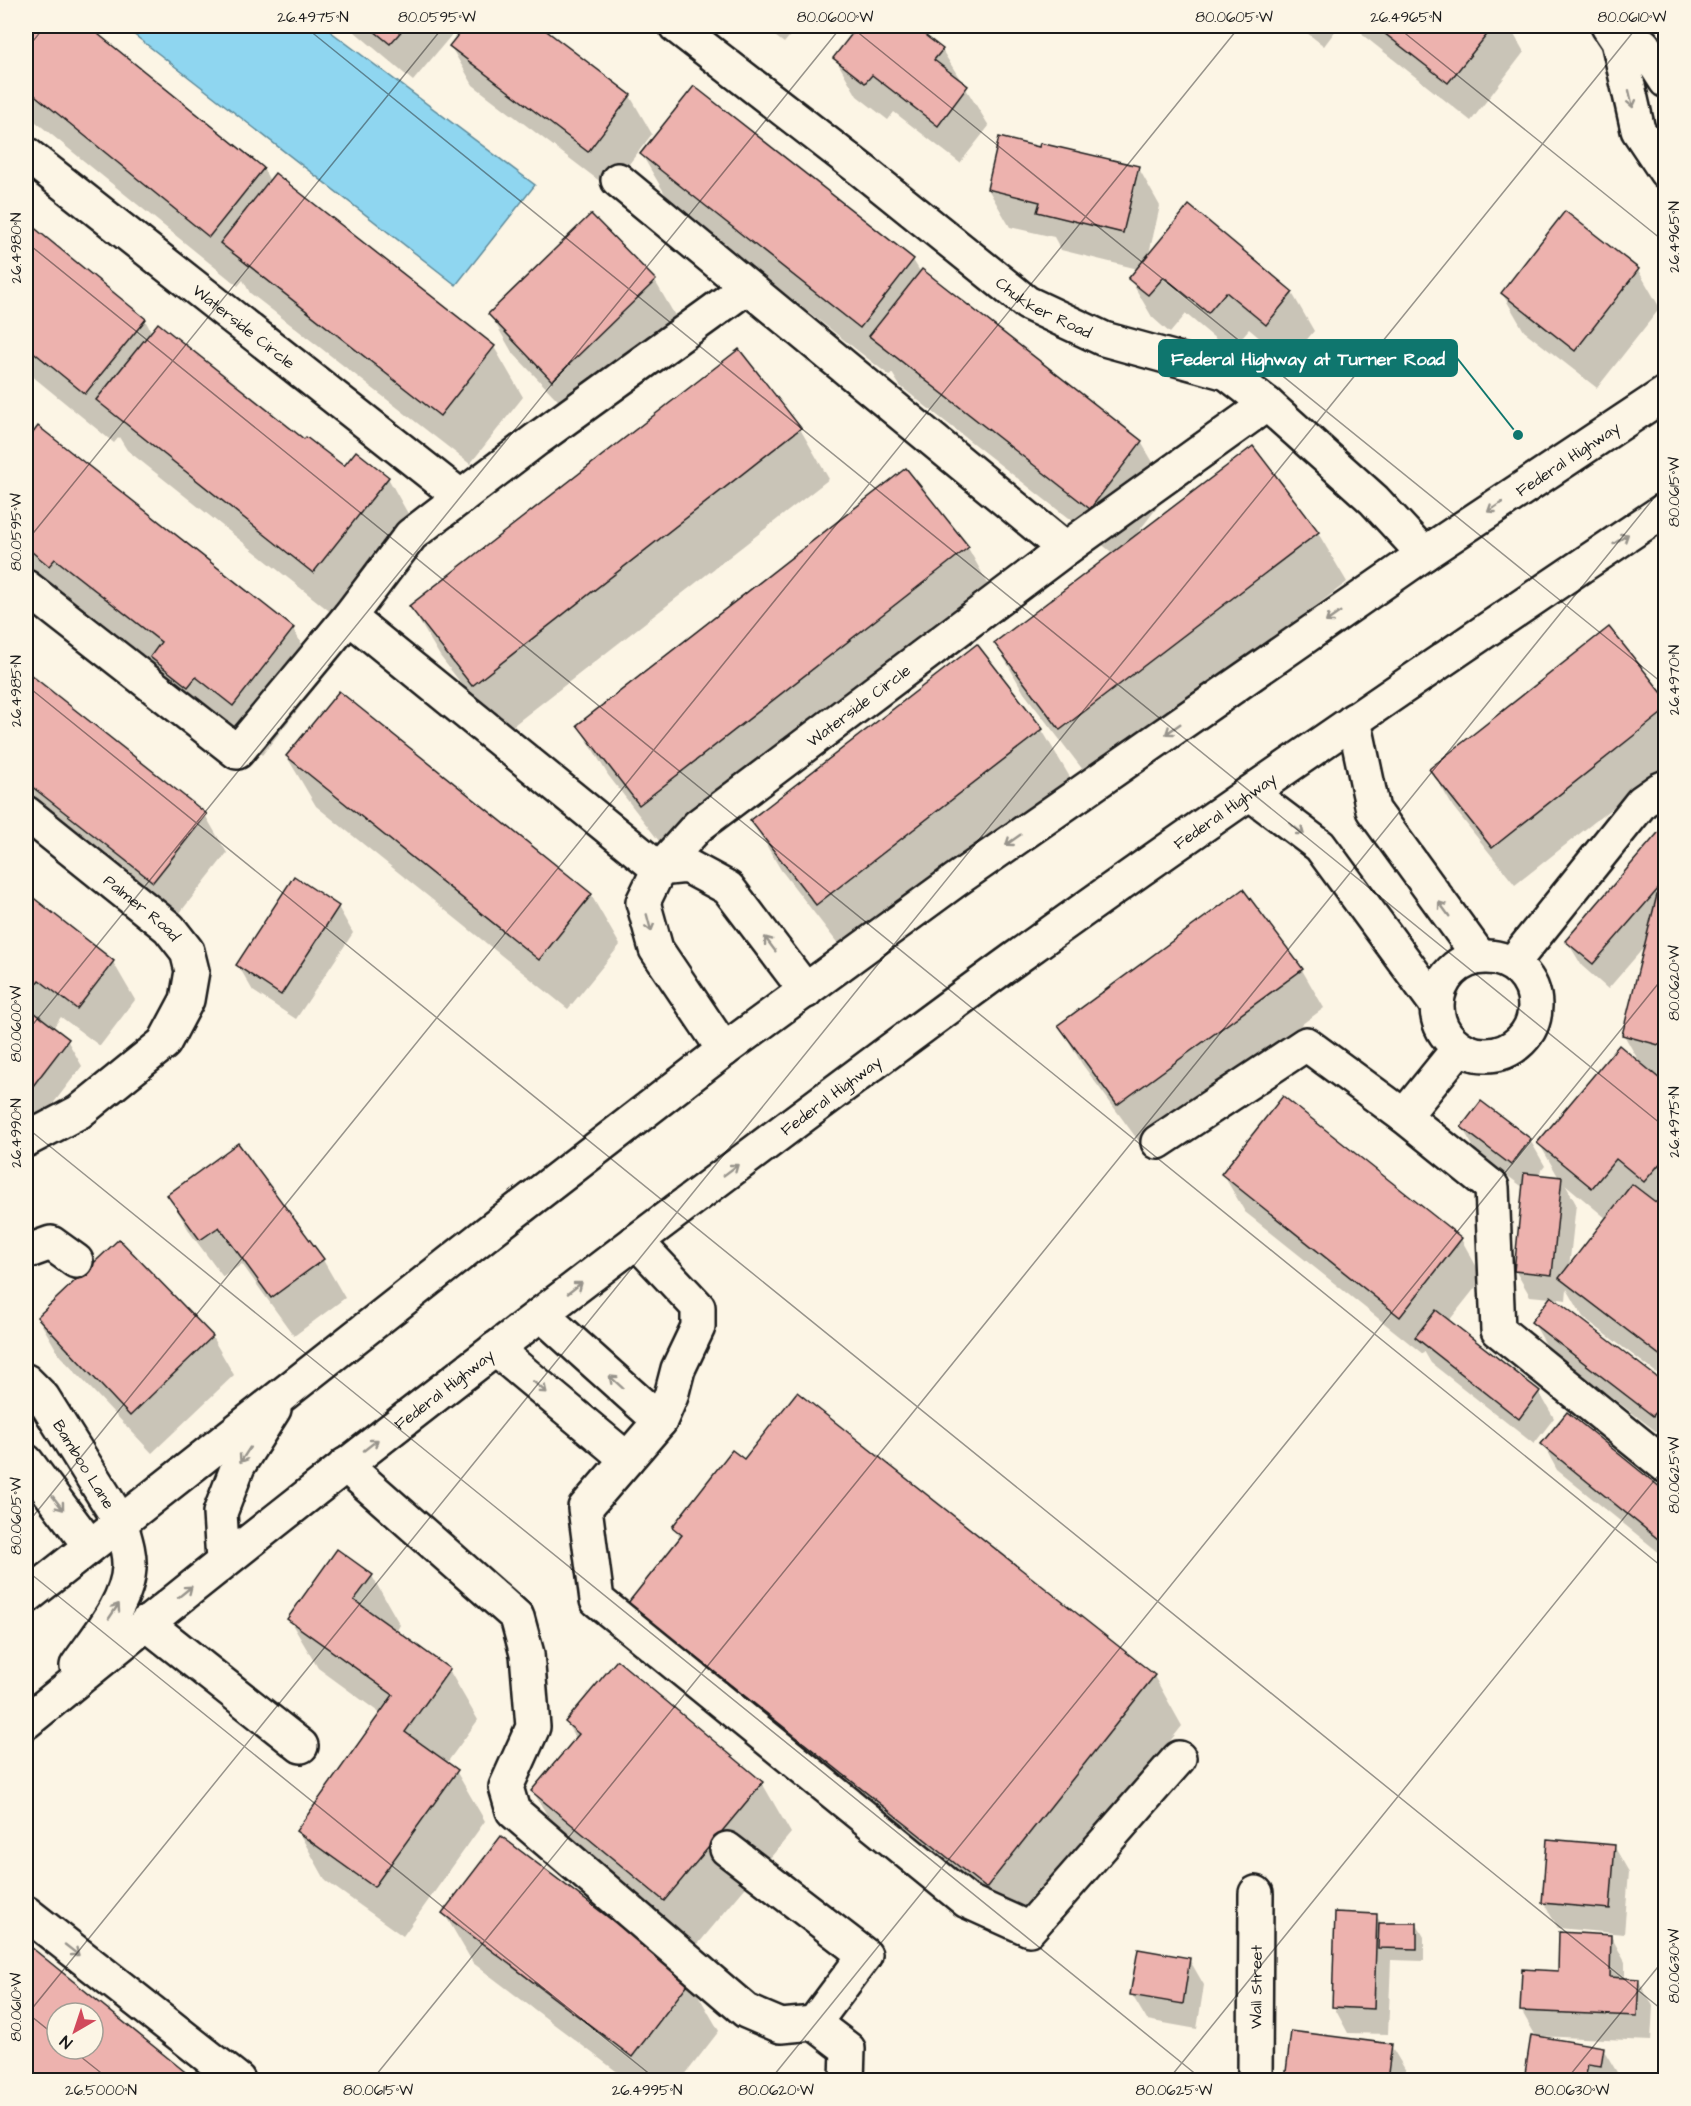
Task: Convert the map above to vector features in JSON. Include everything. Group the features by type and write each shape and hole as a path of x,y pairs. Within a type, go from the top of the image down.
{"street":[{"name":"Chukker Road","path":"676,26 863,171 1027,303 1104,339 1227,373 1266,404 1374,500 1424,554"},
{"path":"1619,31 1643,45 1665,81"},
{"path":"1619,31 1638,130 1665,172"},
{"name":"Waterside Circle","path":"26,154 461,497"},
{"path":"618,180 1065,549"},
{"path":"26,587 237,752 349,617 411,535 537,439 747,287"},
{"name":"Federal Highway","path":"26,1597 288,1388 724,1050 956,880 1424,554 1665,393"},
{"name":"Waterside Circle","path":"724,1050 656,950 643,902 659,869 698,826 1065,549 1266,404"},
{"name":"Federal Highway","path":"26,1722 223,1561 495,1349 1015,959 1354,720 1665,509"},
{"path":"349,617 659,869 687,866 728,888 806,991"},
{"path":"1354,720 1373,810 1479,956"},
{"path":"1512,964 1642,802 1665,787"},
{"path":"1250,793 1320,846 1436,1004"},
{"name":"Palmer Road","path":"26,813 169,928 187,951 192,971 187,1000 164,1043 79,1112 26,1140"},
{"path":"1479,956 1496,957 1512,964 1525,975 1533,991 1536,1008 1532,1025 1516,1045 1493,1056 1475,1055 1459,1048 1446,1036 1438,1021 1436,1004 1439,987 1449,973 1462,962 1479,956"},
{"path":"1158,1142 1306,1044 1404,1116 1492,1188 1498,1330 1665,1466"},
{"path":"1404,1116 1459,1048"},
{"path":"636,1241 698,1307 698,1327 678,1369 671,1396 660,1421 585,1508 597,1600 967,1901 1029,1929 1179,1758"},
{"path":"26,1252 51,1244 76,1261"},
{"path":"541,1314 660,1421"},
{"path":"495,1349 627,1459"},
{"name":"Bamboo Lane","path":"26,1381 43,1398 120,1521 127,1548 129,1569 121,1600 58,1695"},
{"path":"223,1561 220,1513 238,1466 288,1388"},
{"path":"26,1461 90,1546"},
{"path":"345,1465 517,1617 528,1654 533,1727 506,1787 513,1811 746,2011 781,2026 814,2023 848,2049 847,2080"},
{"path":"146,1623 301,1746"},
{"path":"727,1849 865,1955 814,2023"},
{"name":"Wall Street","path":"1255,2080 1256,1893"},
{"path":"26,1913 238,2080"}],"water":[{"path":"123,26 323,26 535,185 456,285"}],"building":[{"path":"26,26 88,26 264,168 209,237 26,88"},
{"path":"368,26 406,26 390,44"},
{"path":"465,26 540,26 631,95 588,152 449,46"},
{"path":"858,26 913,26 943,49 934,60 968,86 938,126 872,75 865,83 833,58"},
{"path":"1375,26 1494,26 1448,83"},
{"path":"694,86 914,259 860,328 640,154"},
{"path":"999,137 1039,147 1040,143 1139,166 1123,233 1037,212 1040,202 987,189"},
{"path":"275,173 495,346 440,416 220,243"},
{"path":"1189,205 1293,292 1266,325 1226,292 1208,313 1164,277 1148,295 1128,279"},
{"path":"1565,211 1639,269 1575,351 1501,293"},
{"path":"591,214 656,280 552,381 488,314"},
{"path":"26,221 146,319 85,394 26,346"},
{"path":"922,269 1142,441 1090,509 869,336"},
{"path":"158,323 304,439 306,437 344,466 356,451 389,477 313,573 96,400"},
{"path":"739,349 801,428 472,686 409,606"},
{"path":"38,426 294,628 233,706 196,677 188,687 150,657 161,642 55,559 49,566 26,547 26,442"},
{"path":"1253,446 1319,532 1060,730 994,643"},
{"path":"906,468 969,547 639,805 577,725"},
{"path":"1609,627 1666,698 1666,710 1492,848 1429,769"},
{"path":"977,644 1043,729 816,905 750,820"},
{"path":"26,671 207,814 153,882 26,782"},
{"path":"339,691 592,894 539,960 286,756"},
{"path":"1663,827 1666,829 1666,880 1593,964 1565,941"},
{"path":"294,876 339,906 281,995 236,965"},
{"path":"1243,889 1303,969 1117,1105 1058,1025"},
{"path":"26,892 114,961 77,1009 39,980 31,990 26,986"},
{"path":"1657,895 1666,898 1666,1047 1622,1035"},
{"path":"26,1006 69,1039 26,1095"},
{"path":"1619,1045 1666,1084 1666,1162 1663,1160 1644,1182 1616,1159 1592,1188 1537,1143"},
{"path":"1283,1096 1462,1238 1400,1317 1221,1174"},
{"path":"1481,1101 1531,1139 1511,1165 1461,1127"},
{"path":"238,1143 324,1259 271,1298 219,1227 200,1240 167,1195"},
{"path":"1524,1173 1562,1177 1552,1275 1514,1271"},
{"path":"1632,1184 1666,1210 1666,1360 1559,1278"},
{"path":"119,1239 213,1336 130,1416 37,1317"},
{"path":"1551,1296 1666,1384 1666,1400 1653,1416 1531,1322"},
{"path":"1436,1310 1540,1391 1519,1419 1415,1337"},
{"path":"797,1392 1155,1675 986,1888 628,1603 682,1535 672,1527 732,1450 744,1459"},
{"path":"1567,1412 1666,1492 1666,1530 1658,1539 1541,1444"},
{"path":"337,1549 373,1575 354,1600 450,1669 405,1732 458,1770 374,1887 296,1831 393,1695 287,1619"},
{"path":"617,1660 763,1782 664,1901 531,1791 579,1734 565,1722"},
{"path":"501,1836 691,1980 632,2057 442,1913"},
{"path":"1547,1839 1615,1845 1610,1909 1542,1903"},
{"path":"1335,1912 1377,1914 1374,2009 1332,2007"},
{"path":"1379,1923 1417,1923 1417,1949 1378,1948"},
{"path":"1559,1932 1611,1935 1610,1977 1639,1979 1637,2016 1520,2011 1522,1969 1558,1971"},
{"path":"26,1943 98,2001 45,2001 45,2061 105,2061 105,2007 189,2075 185,2080 30,2080 26,2077"},
{"path":"1138,1949 1190,1958 1183,2004 1130,1995"},
{"path":"1291,2031 1392,2044 1387,2080 1285,2080"},
{"path":"1531,2035 1604,2047 1601,2066 1588,2064 1585,2080 1524,2080"}],"place":[{"name":"Federal Highway at Turner Road","path":"1518,435"}]}
